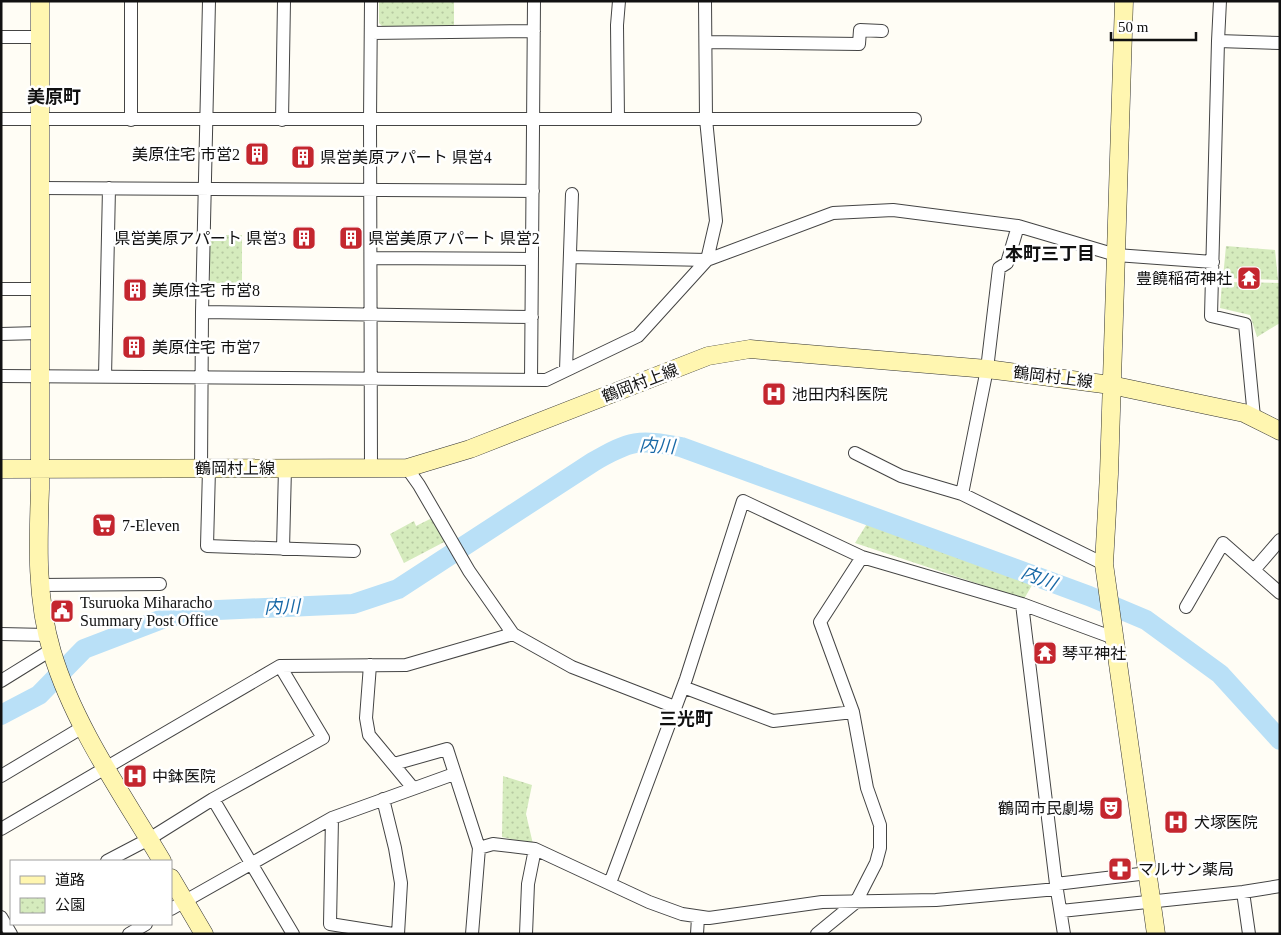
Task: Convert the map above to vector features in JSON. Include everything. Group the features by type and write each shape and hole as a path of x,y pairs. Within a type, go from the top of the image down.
{"street":[{"path":"40,1 40,469 38,553 40,585 50,646 64,689 106,768 161,860"},
{"path":"131,1 131,120"},
{"path":"210,1 202,312 207,546 354,551"},
{"path":"282,120 284,1"},
{"path":"371,1 371,468"},
{"path":"531,380 534,1"},
{"path":"618,119 617,24 619,1"},
{"path":"1,376 203,379 546,380 638,336 707,260 716,221 706,119 705,1"},
{"path":"1124,1 1104,564 1156,934"},
{"path":"1220,1 1211,316 1244,324 1270,422"},
{"path":"706,42 859,44 860,30 882,31"},
{"path":"371,33 534,31"},
{"path":"1,37 40,37"},
{"path":"1218,40 1280,43"},
{"path":"1,119 915,120"},
{"path":"40,188 533,190"},
{"path":"105,377 109,188"},
{"path":"566,370 572,194"},
{"path":"570,257 707,260 833,213 893,210 1018,226 1116,255 1213,262"},
{"path":"962,494 987,369 999,268 1007,263 1018,226"},
{"path":"371,258 532,259"},
{"path":"1,289 40,289"},
{"path":"202,312 532,317"},
{"path":"1,334 40,333"},
{"name":"鶴岡村上線","path":"1,469 407,468 470,449 708,356 750,349 987,369 1111,385 1244,414 1270,422"},
{"path":"855,453 901,476 962,494 1104,564"},
{"path":"283,548 285,468"},
{"path":"407,468 419,485 469,572 513,634 572,667 676,706"},
{"path":"610,883 676,706 743,502 862,557 1022,604 1114,638"},
{"path":"1254,570 1280,540"},
{"path":"1186,607 1223,543 1280,593"},
{"path":"817,934 856,902 876,863 880,848 880,825 867,788 853,712 820,622 862,557"},
{"path":"40,585 160,584"},
{"path":"1022,604 1064,934"},
{"path":"1,634 50,646"},
{"path":"1,829 280,666 406,664 513,634"},
{"path":"1,681 50,646"},
{"path":"370,665 366,718 369,734 414,788"},
{"path":"109,860 148,839 213,798 323,738 280,666"},
{"path":"682,687 773,721 853,712"},
{"path":"1,776 84,727"},
{"path":"394,764 447,749 479,848 472,934"},
{"path":"178,905 332,818 454,774"},
{"path":"213,798 293,934"},
{"path":"383,799 401,883 398,934"},
{"path":"332,818 330,924 393,934"},
{"path":"479,848 493,844 535,849 682,914 709,918 822,902 936,900 1057,887 1148,873"},
{"path":"526,934 528,884 535,849"},
{"path":"172,882 178,905 204,934"},
{"path":"1061,911 1243,892 1280,886"},
{"path":"1243,892 1249,934"},
{"path":"5,916 11,934"},
{"path":"697,934 698,917"},
{"path":"129,934 144,925"}],"green space":[{"path":"379,1 454,1 454,29 387,31 379,23"},
{"path":"210,235 242,235 242,283 210,283"},
{"path":"1226,246 1275,250 1278,280 1223,278"},
{"path":"1222,282 1280,283 1280,323 1257,337 1250,315 1220,308"},
{"path":"434,517 446,541 404,563 390,534 414,521 416,526"},
{"path":"868,522 1035,580 1024,599 855,543"},
{"path":"503,776 532,785 526,814 533,844 502,837"}],"waterway":[{"name":"内川","path":"1,715 39,695 84,649 165,618 196,611 353,604 398,589 593,462 626,445 644,442 681,447 1089,596 1146,620 1220,674 1280,740"}],"place":[{"name":"美原住宅 市営2","path":"257,154"},
{"name":"県営美原アパート 県営4","path":"303,157"},
{"name":"県営美原アパート 県営3","path":"304,238"},
{"name":"県営美原アパート 県営2","path":"351,238"},
{"name":"豊饒稲荷神社","path":"1249,278"},
{"name":"美原住宅 市営8","path":"135,290"},
{"name":"美原住宅 市営7","path":"134,347"},
{"name":"池田内科医院","path":"774,394"},
{"name":"7-Eleven","path":"104,525"},
{"name":"Tsuruoka Miharacho Summary Post Office","path":"62,611"},
{"name":"琴平神社","path":"1045,653"},
{"name":"中鉢医院","path":"135,776"},
{"name":"鶴岡市民劇場","path":"1111,808"},
{"name":"犬塚医院","path":"1176,822"},
{"name":"マルサン薬局","path":"1120,869"}],"district":[{"name":"美原町","path":"54,97"},
{"name":"本町三丁目","path":"1050,254"},
{"name":"三光町","path":"686,719"}]}
